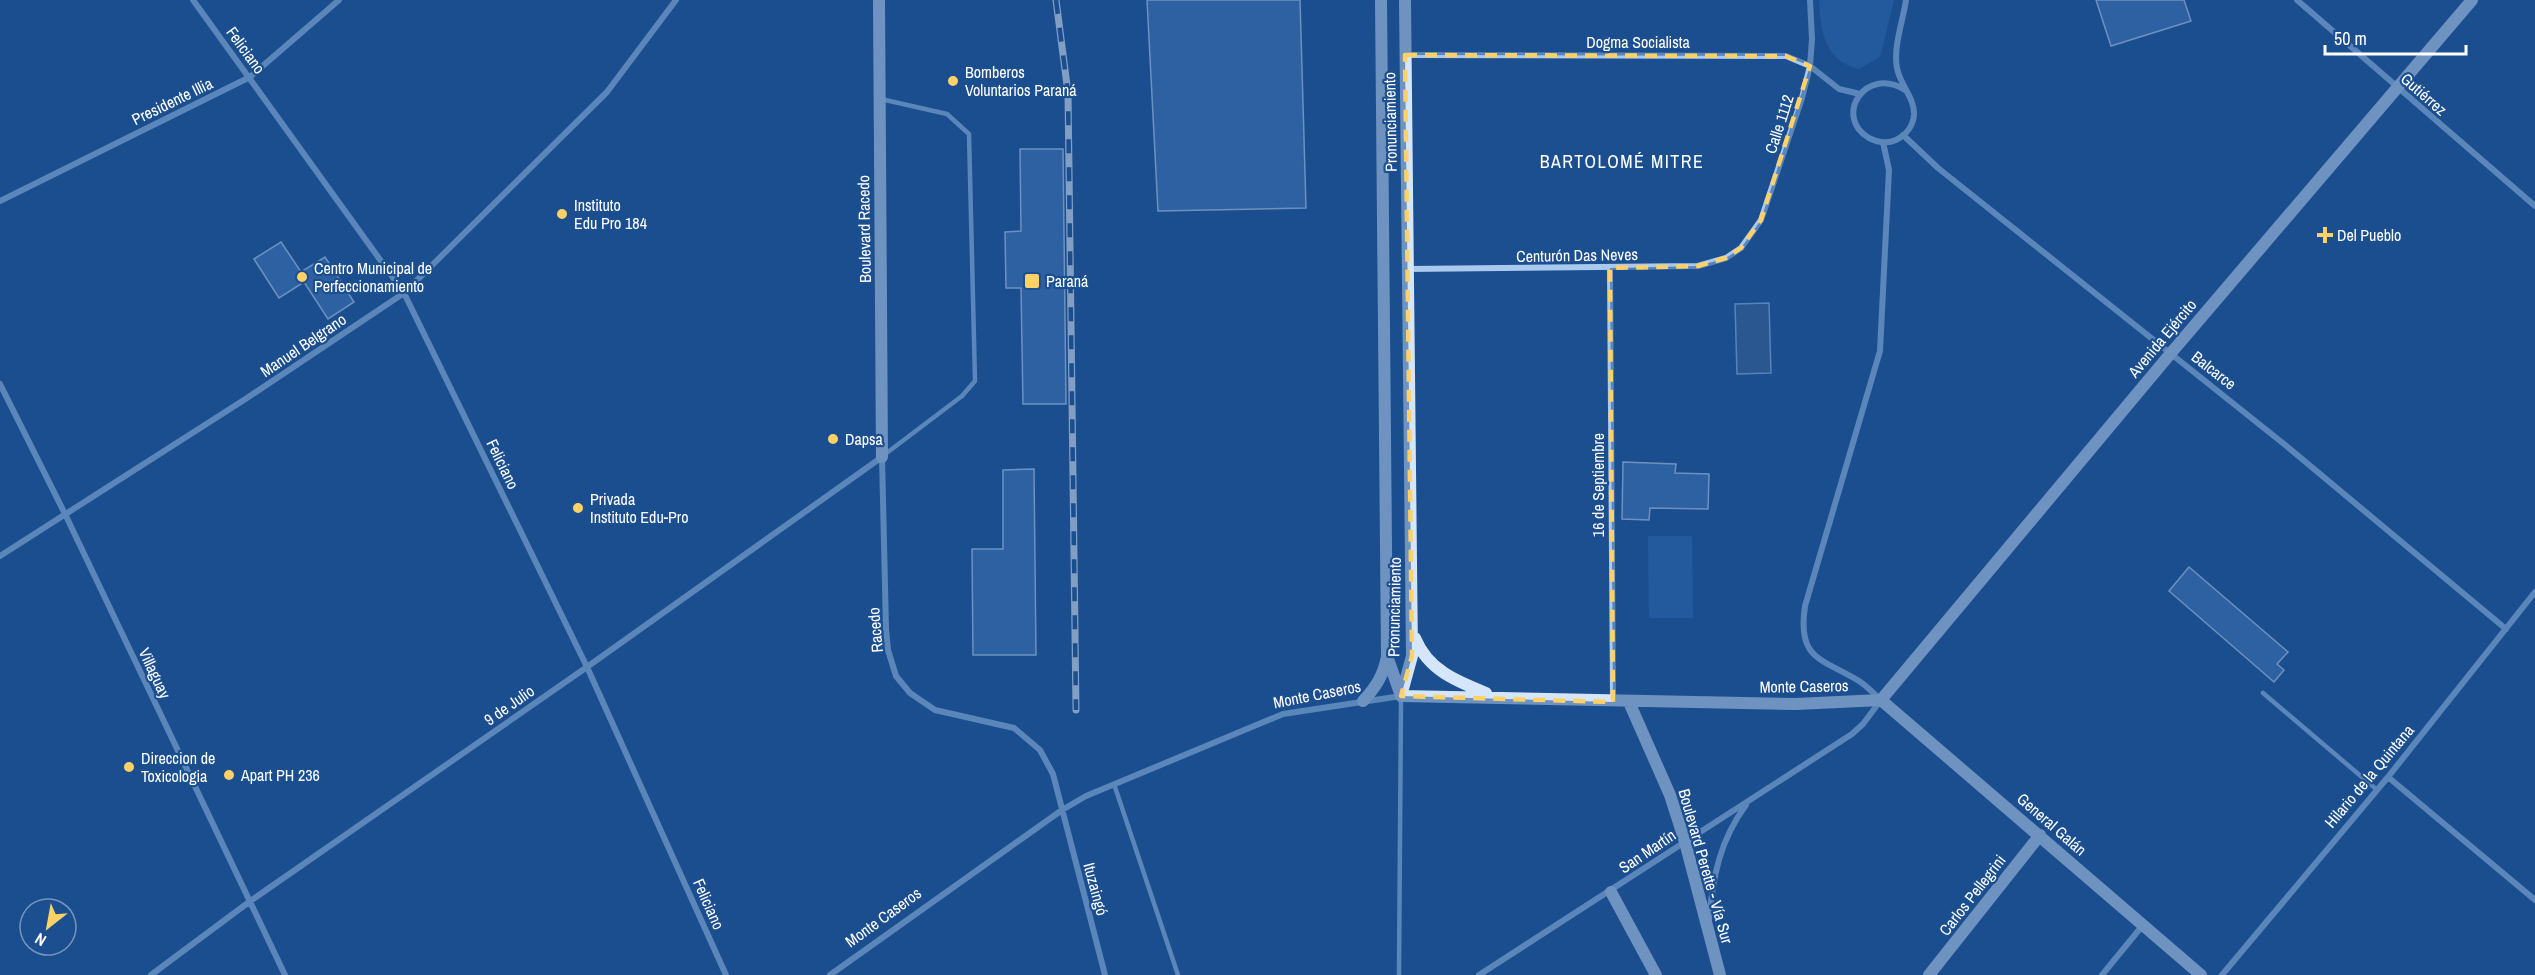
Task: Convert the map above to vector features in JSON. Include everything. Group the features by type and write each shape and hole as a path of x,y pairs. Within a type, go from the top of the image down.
{"street":[{"name":"Feliciano","path":"193,0 404,293 587,667 726,975"},
{"name":"Presidente Illia","path":"0,201 250,77 339,0"},
{"name":"Manuel Belgrano","path":"0,556 66,516 404,293 607,92 676,0"},
{"name":"Boulevard Racedo","path":"879,0 882,457"},
{"name":"Pronunciamiento","path":"1381,0 1387,656 1401,696"},
{"name":"Pronunciamiento","path":"1401,696 1412,656 1405,0"},
{"name":"Calle 1112","path":"1741,248 1761,220 1802,98 1810,66 1812,39 1810,0"},
{"path":"1905,90 1887,82 1876,83 1860,94 1855,102 1855,121 1866,136 1883,142 1897,139 1910,128 1914,118 1914,108 1905,90 1896,58 1906,0"},
{"name":"Gutiérrez","path":"2297,0 2535,206"},
{"name":"Avenida Ejército","path":"1881,700 2396,87 2472,0"},
{"name":"Dogma Socialista","path":"1405,55 1786,56 1810,66 1839,89 1860,94"},
{"name":"Balcarce","path":"1903,135 1938,168 2284,444 2506,629"},
{"path":"1881,700 1861,681 1825,664 1813,654 1804,642 1802,630 1805,606 1880,351 1889,170 1883,142"},
{"name":"Centurón Das Neves","path":"1408,269 1698,266 1726,258 1741,248"},
{"name":"16 de Septiembre","path":"1610,268 1613,702"},
{"name":"Villaguay","path":"0,384 66,516 285,975"},
{"name":"9 de Julio","path":"151,975 249,902 587,667 882,457"},
{"name":"Racedo","path":"882,457 886,629 888,650 896,676 910,693 935,710 1014,728 1040,750 1053,774 1062,810"},
{"name":"Hilario de la Quintana","path":"2222,975 2388,777 2535,592"},
{"path":"1412,631 1420,650 1431,665 1456,681 1493,696"},
{"path":"1363,701 1376,688 1384,672 1387,656"},
{"name":"Monte Caseros","path":"831,975 1062,810 1086,796 1283,714 1401,696 1493,696 1613,702 1796,704 1881,700"},
{"name":"San Martín","path":"1479,975 1611,892 1852,734 1863,724 1881,700"},
{"name":"General Galán","path":"1881,700 2201,975"},
{"name":"Boulevard Perette - Vía Sur","path":"1629,702 1670,795 1686,842 1720,975"},
{"path":"2388,777 2535,900"},
{"path":"1708,928 1712,881 1725,838 1750,800"},
{"name":"Ituzaingó","path":"1062,810 1105,975"},
{"name":"Carlos Pellegrini","path":"1929,975 2040,835"},
{"path":"1611,892 1656,975"},
{"path":"2102,975 2143,925"}],"lane":[{"path":"880,99 947,114 969,134 975,381 962,396 882,457"},
{"path":"2263,693 2376,789"},
{"path":"1399,975 1401,696"},
{"path":"1114,784 1178,975"}],"highlighted area":[{"path":"1405,55 1786,56 1810,66 1761,220 1741,248 1726,258 1698,266 1610,268 1613,702 1401,696 1412,656"}],"shaded area":[{"path":"1819,0 1894,0 1880,57 1859,69 1839,59 1832,52 1823,33"},
{"path":"1769,303 1771,373 1737,374 1735,304"},
{"path":"1648,536 1692,536 1693,618 1649,618"}],"building":[{"path":"1147,0 1300,0 1306,208 1158,211"},
{"path":"2096,0 2184,0 2191,21 2111,46"},
{"path":"1020,149 1063,149 1066,404 1023,404 1021,288 1006,288 1005,232 1021,231"},
{"name":"Centro Municipal de Perfeccionamiento","path":"281,242 301,272 325,257 354,302 328,319 304,282 279,298 254,259"},
{"path":"1623,462 1676,464 1675,473 1709,474 1708,509 1650,508 1649,520 1622,519"},
{"path":"1034,469 1036,655 973,655 972,549 1003,549 1003,470"},
{"path":"2189,567 2288,652 2277,664 2284,670 2274,682 2169,591"}],"railway":[{"path":"1056,0 1068,93 1076,710"}],"place":[{"name":"Bomberos Voluntarios Paraná","path":"953,81"},
{"name":"Instituto Edu Pro 184","path":"562,214"},
{"name":"Del Pueblo","path":"2325,235"},
{"name":"Centro Municipal de Perfeccionamiento","path":"302,277"},
{"name":"Paraná","path":"1032,281"},
{"name":"Dapsa","path":"833,439"},
{"name":"Privada Instituto Edu-Pro","path":"578,508"},
{"name":"Direccion de Toxicologia","path":"129,767"},
{"name":"Apart PH 236","path":"229,775"}],"district":[{"name":"BARTOLOMÉ MITRE","path":"1622,161"}]}
